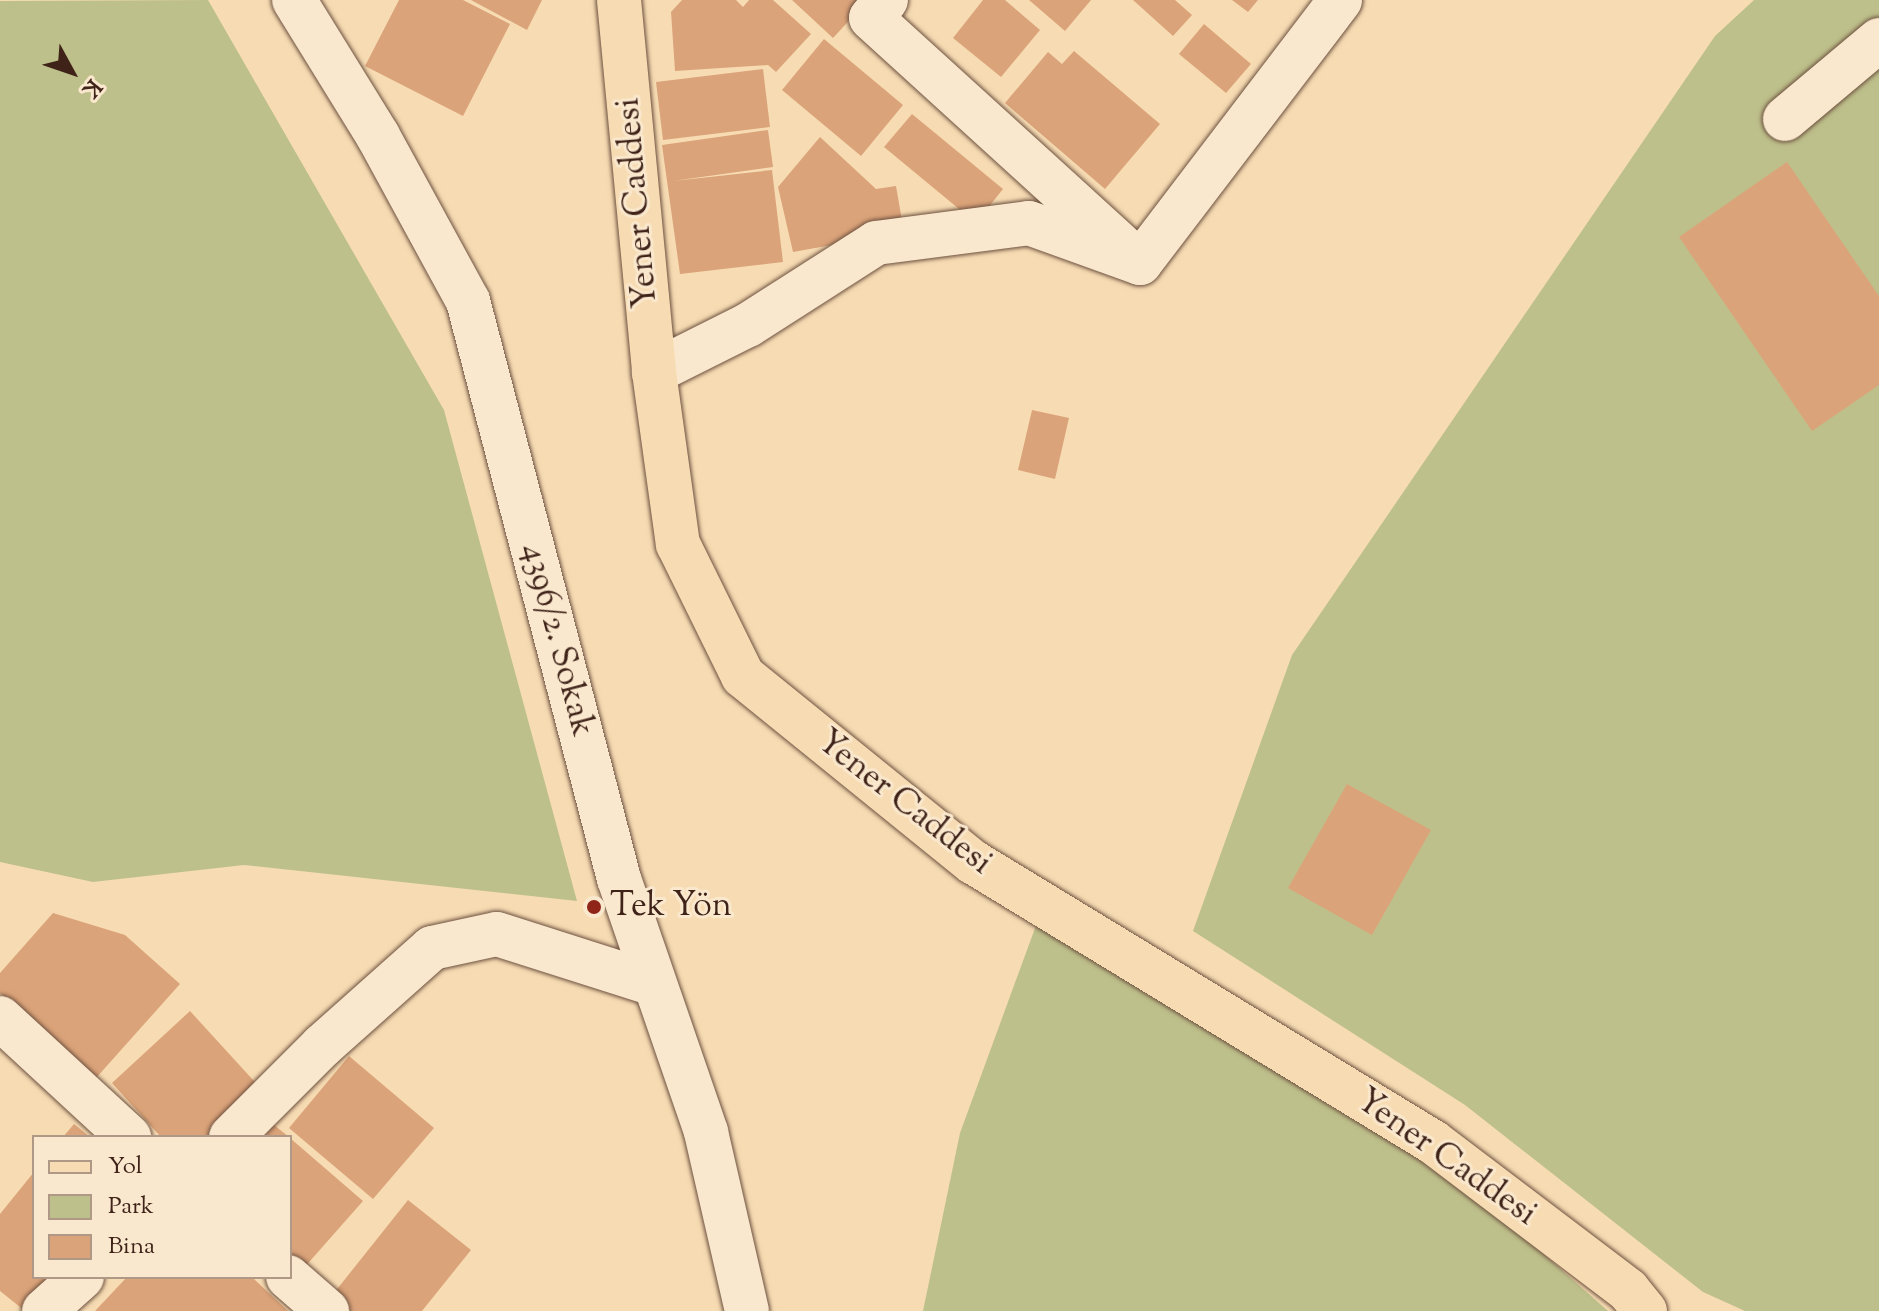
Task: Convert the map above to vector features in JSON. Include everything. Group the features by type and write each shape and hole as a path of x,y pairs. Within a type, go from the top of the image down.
{"main road":[{"name":"Yener Caddesi","path":"619,0 654,372 678,544 743,676 973,862 1433,1142 1628,1290 1645,1311"}],"street":[{"name":"4396/2. Sokak","path":"294,0 378,136 468,301 619,879 706,1132 747,1311"},
{"path":"886,0 871,18 1140,263"},
{"path":"1140,263 1340,0"},
{"path":"1785,119 1879,40"},
{"path":"654,372 748,325 876,243 1029,223 1140,263"},
{"path":"233,1135 322,1046 432,948 497,934 654,984"},
{"path":"0,1018 127,1135"},
{"path":"44,1311 80,1279"},
{"path":"290,1279 327,1311"}],"green space":[{"path":"208,0 444,410 577,901 244,865 93,882 0,862 0,1"},
{"path":"1754,0 1879,0 1879,1311 1745,1311 1703,1292 1465,1105 1193,931 1292,655 1715,36"},
{"path":"1038,920 1463,1183 1608,1311 923,1311 960,1133"}],"building":[{"path":"399,0 463,0 510,24 463,116 365,66"},
{"path":"471,0 542,0 527,30"},
{"path":"682,0 736,0 743,7 749,0 773,0 811,34 776,72 768,65 675,71 671,12"},
{"path":"792,0 868,0 833,38"},
{"path":"983,0 1005,0 1040,30 1001,77 953,38"},
{"path":"1029,0 1091,0 1065,31"},
{"path":"1133,0 1175,0 1192,15 1173,36"},
{"path":"1232,0 1258,0 1248,12"},
{"path":"1204,24 1251,64 1226,93 1179,54"},
{"path":"824,39 903,105 861,156 782,90"},
{"path":"1074,51 1160,124 1105,189 1005,103 1048,52 1062,64"},
{"path":"763,69 770,127 663,140 656,82"},
{"path":"912,114 1003,189 976,223 884,147"},
{"path":"768,130 773,167 673,181 772,170 783,262 680,274 662,145"},
{"path":"820,137 876,189 896,186 904,232 793,252 778,187"},
{"path":"1787,162 1879,296 1879,385 1812,431 1679,237"},
{"path":"1032,410 1069,418 1055,479 1018,470"},
{"path":"1347,784 1431,830 1372,935 1288,888"},
{"path":"53,913 125,935 180,984 96,1078 0,993 0,973"},
{"path":"190,1011 263,1091 215,1135 159,1135 112,1083"},
{"path":"349,1056 434,1128 373,1199 289,1128"},
{"path":"74,1124 88,1135 65,1135"},
{"path":"274,1125 286,1135 266,1135"},
{"path":"292,1140 363,1201 303,1269 292,1260"},
{"path":"32,1174 32,1279 64,1279 25,1311 0,1291 0,1214"},
{"path":"408,1200 471,1250 422,1311 345,1311 330,1298"},
{"path":"125,1279 254,1279 288,1311 95,1311"}],"place":[{"name":"Tek Yön","path":"594,907"}]}
